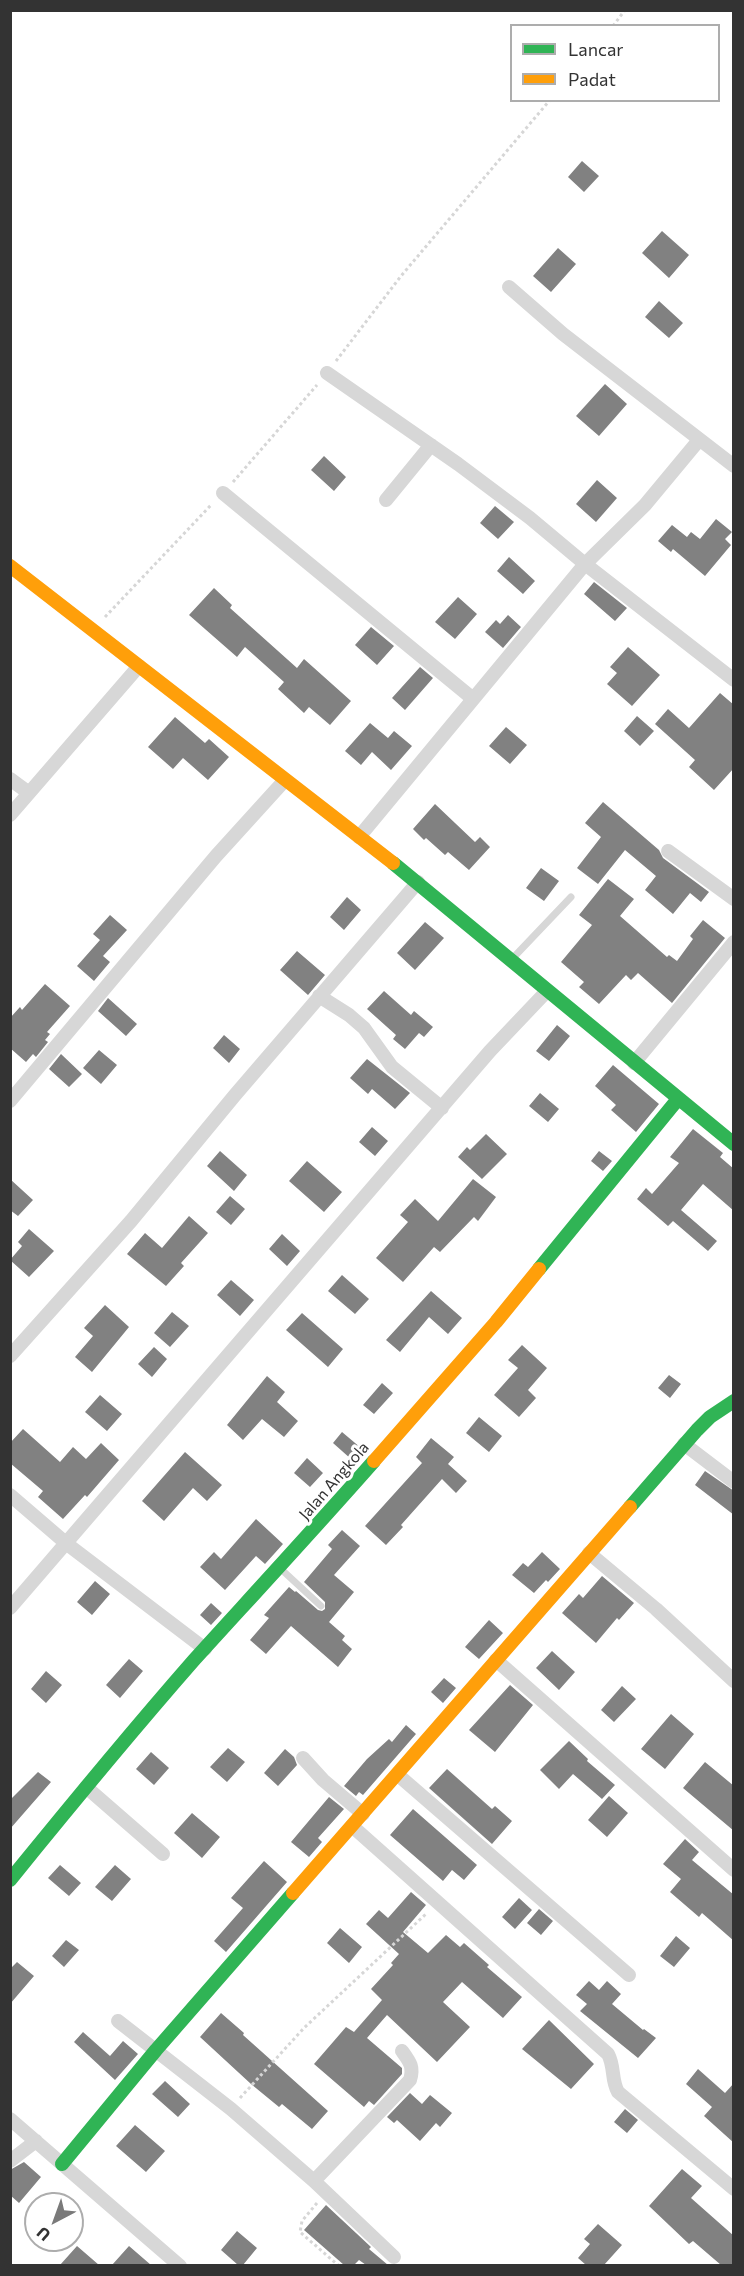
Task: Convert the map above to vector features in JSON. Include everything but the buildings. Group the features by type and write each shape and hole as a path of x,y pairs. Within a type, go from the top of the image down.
{"street":[{"path":"509,287 563,334 734,466"},
{"path":"327,373 431,445 530,518 585,564 734,680"},
{"path":"359,837 585,564 645,504 699,440"},
{"path":"386,500 431,445"},
{"path":"223,493 472,698"},
{"path":"10,566 418,882 633,1063 734,1144"},
{"path":"10,815 139,666"},
{"path":"10,779 29,793"},
{"path":"10,1101 216,856 285,780"},
{"path":"668,851 734,899"},
{"path":"10,1356 131,1221 319,996 418,882"},
{"path":"633,1063 734,942"},
{"path":"10,1608 490,1051 547,991"},
{"path":"319,996 349,1015 364,1028 392,1067 442,1108"},
{"name":"Jalan Angkola","path":"10,1880 204,1649 280,1568 496,1322 678,1099"},
{"path":"62,2164 156,2050 398,1775 684,1444 710,1417 734,1401"},
{"path":"684,1444 734,1482"},
{"path":"10,1495 67,1544 204,1649"},
{"path":"589,1553 656,1609 734,1681"},
{"path":"496,1660 734,1870"},
{"path":"303,1758 323,1780 363,1814"},
{"path":"398,1775 629,1975"},
{"path":"86,1787 163,1854"},
{"path":"352,1826 608,2054 618,2092 734,2189"},
{"path":"118,2020 231,2109 314,2181 394,2258"},
{"path":"314,2181 410,2080 413,2071 402,2051"},
{"path":"10,2119 180,2265"},
{"path":"10,2161 36,2141"}],"lane":[{"path":"512,959 571,897"},
{"path":"280,1568 321,1606"}],"path":[{"path":"614,24 625,10"},
{"path":"231,2109 304,2028 438,1904"},
{"path":"326,2193 302,2221 300,2232 339,2265"}],"traffic: fast":[{"path":"393,863 734,1144"},
{"path":"539,1269 678,1099"},
{"path":"630,1507 697,1430 710,1417 734,1401"},
{"path":"10,1880 194,1660 374,1461"},
{"path":"62,2164 156,2050 293,1893"}],"traffic: slow":[{"path":"10,566 393,863"},
{"path":"374,1461 496,1322 539,1269"},
{"path":"293,1893 630,1507"}]}
